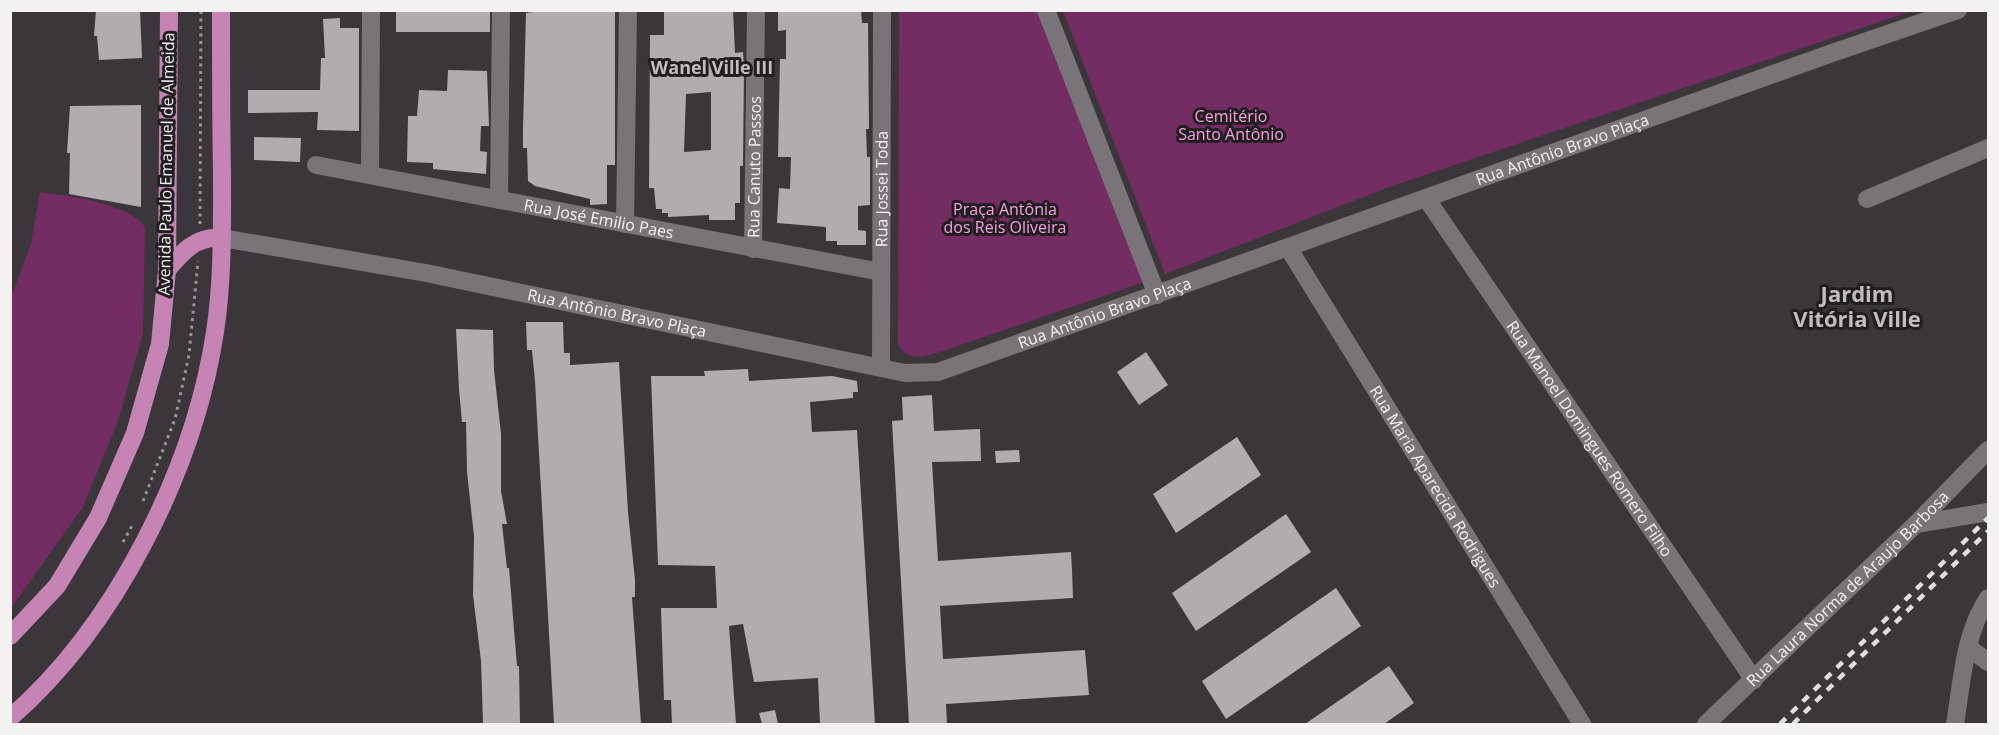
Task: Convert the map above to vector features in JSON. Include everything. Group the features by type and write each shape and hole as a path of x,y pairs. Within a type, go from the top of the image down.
{"main road":[{"name":"Avenida Paulo Emanuel de Almeida","path":"10,636 57,586 98,518 135,433 160,344 167,270 169,10"},
{"path":"10,718 28,702 86,634 131,565 165,503 197,412 215,332 222,238 221,10"},
{"path":"167,270 184,251 199,239 222,238"}],"street":[{"path":"370,176 371,10"},
{"path":"500,200 501,10"},
{"path":"625,225 628,10"},
{"name":"Rua Canuto Passos","path":"753,249 756,10"},
{"name":"Rua Jossei Toda","path":"881,366 882,10"},
{"path":"1046,10 1157,295"},
{"name":"Rua Antônio Bravo Plaça","path":"222,238 426,273 881,366 905,373 938,372 1958,10"},
{"path":"1867,200 1989,148"},
{"name":"Rua José Emilio Paes","path":"316,165 881,272"},
{"name":"Rua Manoel Domingues Romero Filho","path":"1426,198 1754,680"},
{"name":"Rua Maria Aparecida Rodrigues","path":"1289,249 1582,724"},
{"name":"Rua Laura Norma de Araujo Barbosa","path":"1706,724 1916,524 1989,450"},
{"path":"1916,524 1989,512"},
{"path":"1955,724 1968,647 1977,615 1989,598"},
{"path":"1968,647 1989,662"}],"path":[{"path":"200,203 201,10"},
{"path":"141,507 177,408 189,355 199,255"},
{"path":"122,544 136,517"}],"green space":[{"name":"Praça Antônia dos Reis Oliveira","path":"899,11 1038,11 1144,282 937,353 911,356 902,350 898,345"},
{"name":"Cemitério Santo Antônio","path":"1063,11 1912,11 1392,186 1165,274"},
{"path":"40,192 112,206 137,219 145,227 143,333 118,421 83,507 11,608 11,297 31,244"}],"building":[{"path":"96,10 140,10 142,58 99,60 97,36 94,36"},
{"path":"396,10 490,10 490,32 396,32"},
{"path":"548,10 615,10 615,165 607,165 607,204 590,205 590,199 535,186 528,181 527,148 523,148 526,13"},
{"path":"664,10 733,10 735,53 743,52 744,67 743,166 740,166 740,203 735,203 735,220 709,220 709,215 668,217 668,213 662,213 662,209 656,209 654,188 649,188 650,35 664,35","holes":["711,92 711,150 684,152 686,94"]},
{"path":"778,10 861,10 862,23 868,23 869,129 866,129 867,157 870,157 870,205 858,206 858,230 866,231 866,245 837,245 837,241 826,241 826,227 777,223 779,188 790,189 791,157 778,157 780,59 786,59 786,30 778,31"},
{"path":"340,18 340,28 359,28 359,131 317,130 318,112 248,113 248,90 320,90 321,58 325,58 323,19"},
{"path":"448,70 487,71 489,126 481,126 480,151 487,152 486,174 433,169 433,163 407,162 408,116 417,116 419,90 447,91"},
{"path":"141,105 141,207 69,194 70,153 67,153 70,106"},
{"path":"254,137 301,138 300,162 254,160"},
{"path":"526,322 563,322 564,353 570,353 570,365 619,362 628,512 635,580 635,597 632,597 641,724 554,724 535,381 532,350 527,350"},
{"path":"456,329 493,330 494,370 501,434 501,491 507,524 502,524 507,568 509,568 517,666 519,666 520,724 483,724 481,661 473,595 474,536 467,472 466,422 462,422 459,389"},
{"path":"1146,352 1168,385 1139,405 1117,372"},
{"path":"748,369 749,381 832,376 857,381 858,392 853,392 853,398 810,402 812,432 857,430 875,724 820,724 818,678 754,682 743,624 729,626 736,724 672,724 671,700 664,700 661,608 717,608 715,566 658,565 651,376 705,376 704,371"},
{"path":"932,395 934,431 980,429 981,461 932,462 938,561 1071,552 1072,570 1073,598 940,606 943,659 1085,650 1089,695 946,704 947,724 909,724 892,421 903,420 902,397"},
{"path":"1237,437 1261,475 1176,533 1153,494"},
{"path":"1019,450 1020,462 996,463 995,451"},
{"path":"1286,514 1311,552 1196,631 1172,593"},
{"path":"1336,588 1361,626 1226,719 1202,681"},
{"path":"1389,666 1414,703 1384,724 1305,724"},
{"path":"775,710 778,724 762,724 759,713"}],"railway":[{"path":"1780,724 1988,518"},
{"path":"1793,724 1988,531"}],"district":[{"name":"Wanel Ville III","path":"712,67"},
{"name":"Jardim Vitória Ville","path":"1857,306"}]}
